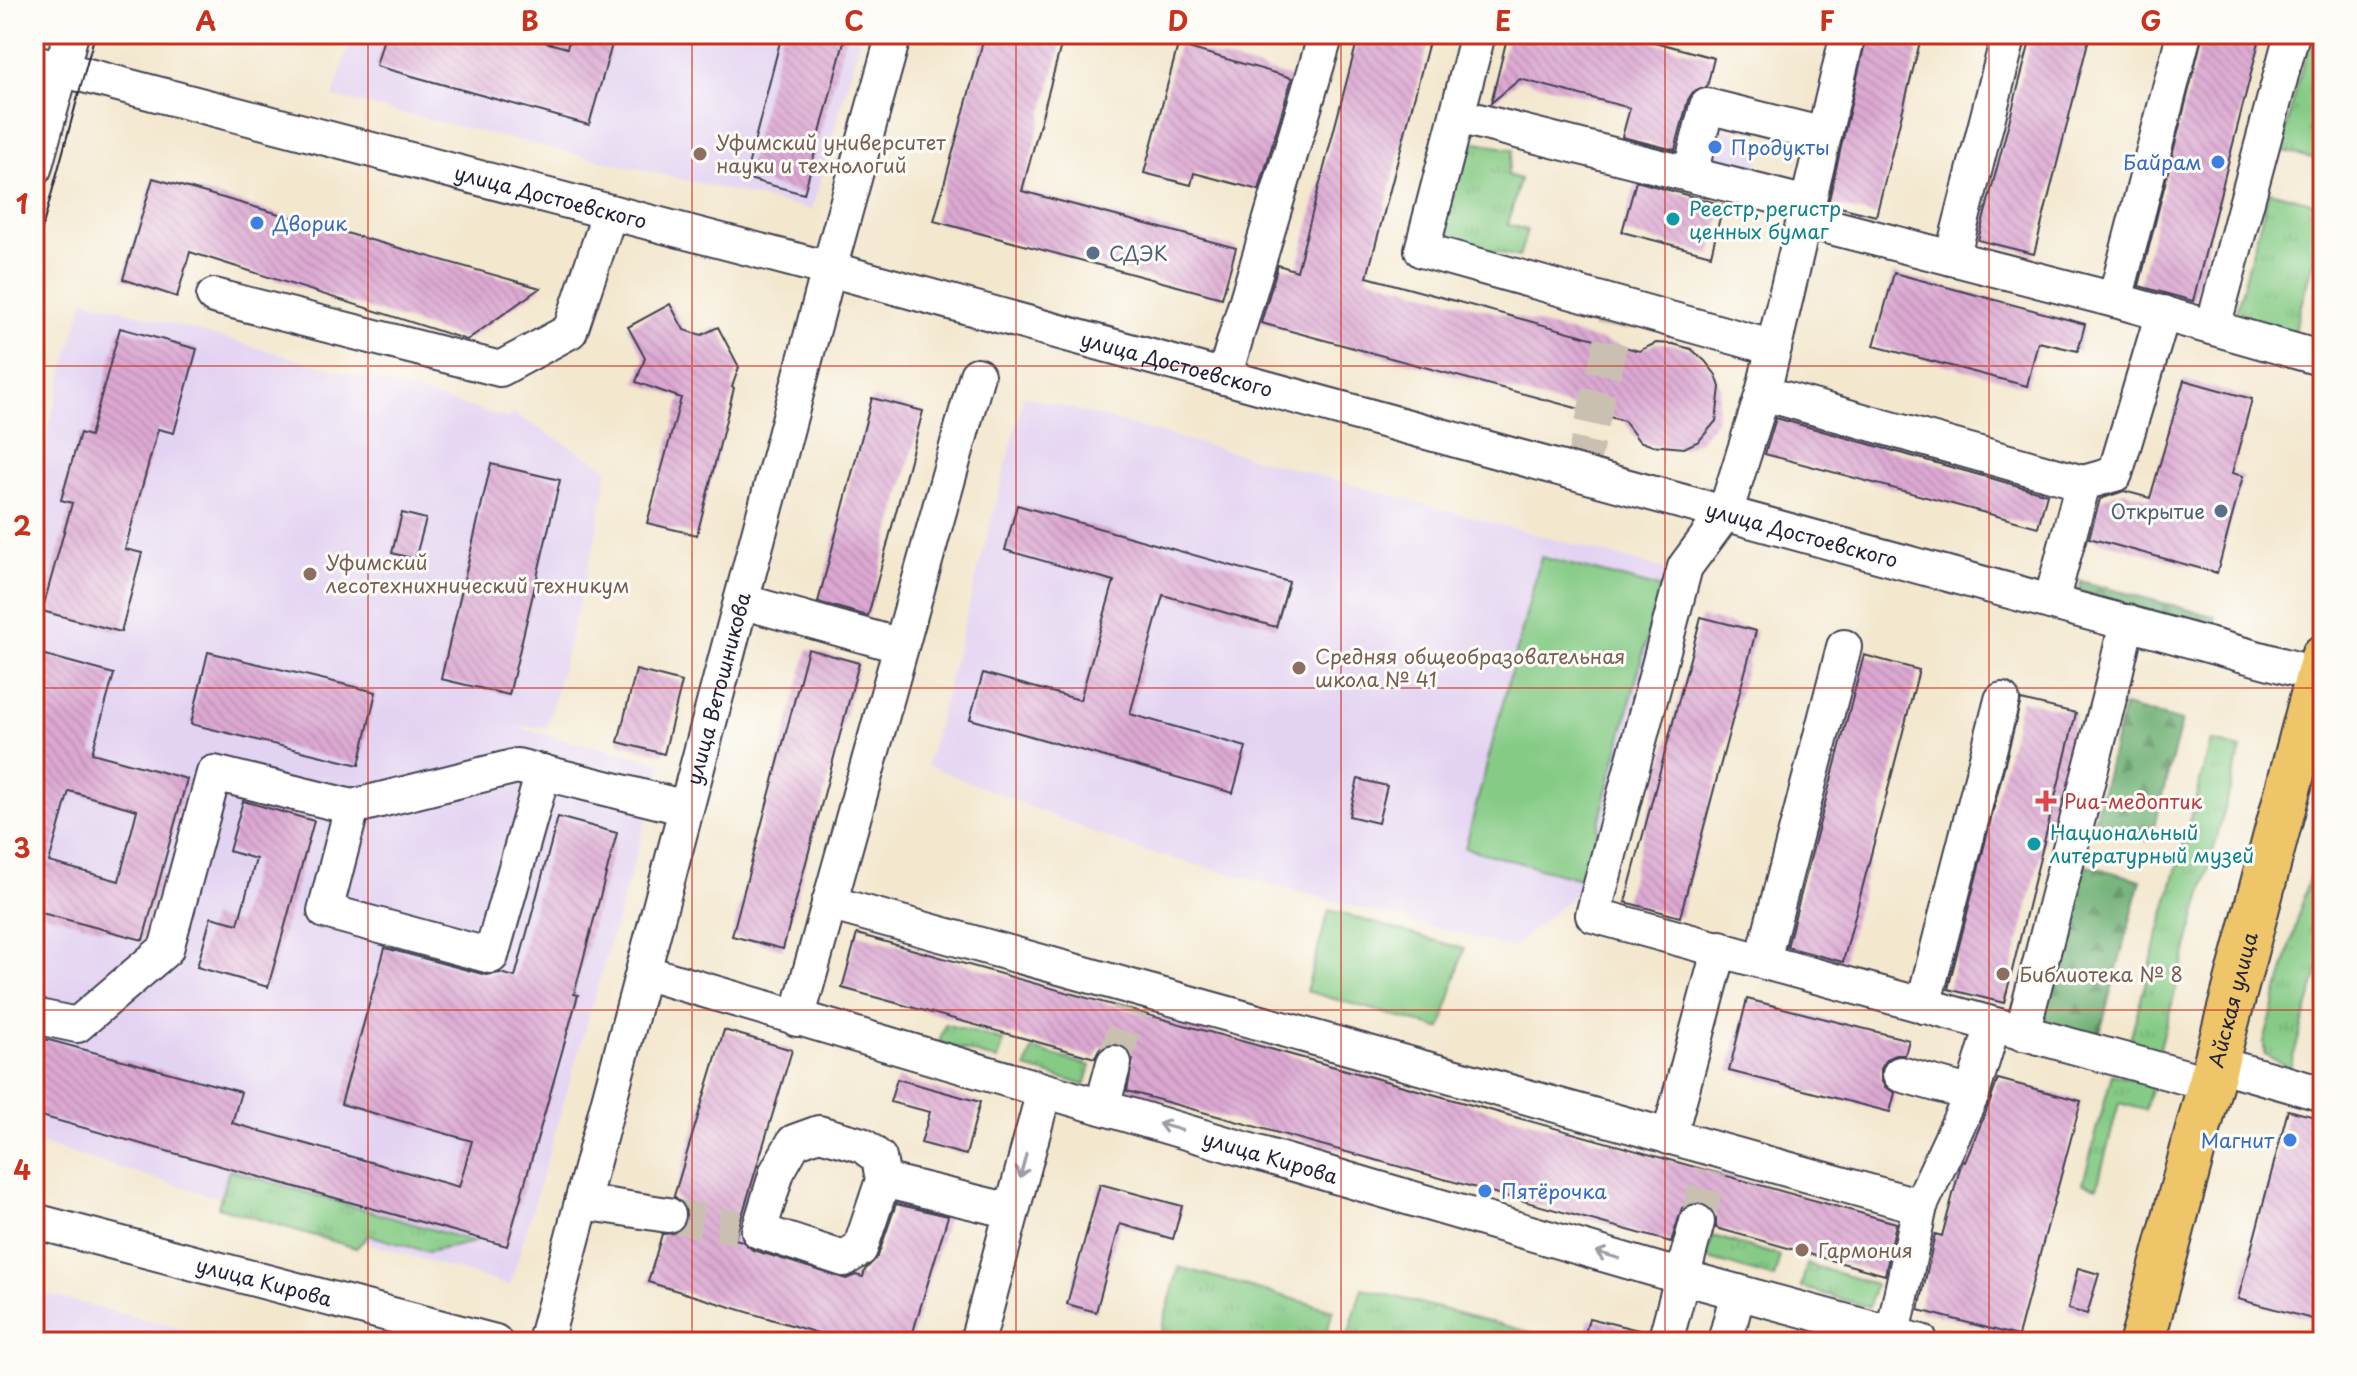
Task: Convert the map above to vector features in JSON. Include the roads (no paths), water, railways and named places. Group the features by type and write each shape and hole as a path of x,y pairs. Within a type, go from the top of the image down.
{"main road":[{"name":"Айская улица","path":"2142,1342 2321,666"}],"street":[{"path":"34,169 48,65 71,34"},
{"name":"улица Ветошникова","path":"545,1342 894,34"},
{"path":"1224,377 1326,34"},
{"path":"1478,34 1422,250 1774,348"},
{"path":"1848,34 1763,393 1725,513 1685,567 1593,915 2007,1029 2323,1094"},
{"path":"1952,258 2009,34"},
{"path":"2115,300 2184,34"},
{"path":"2213,327 2292,34"},
{"name":"улица Достоевского","path":"48,65 829,269 2051,602 2321,666"},
{"path":"1690,174 1707,106 1824,135"},
{"path":"1458,116 1690,174 1952,258 2323,359"},
{"path":"214,296 500,369 570,331 610,212"},
{"path":"1763,393 2083,483 2115,474 2163,313"},
{"path":"797,1019 977,375"},
{"path":"2051,602 2083,483"},
{"path":"741,601 901,646"},
{"path":"1907,1338 1920,1206 1972,1094 2007,1029 2127,622"},
{"path":"1763,960 1844,647"},
{"path":"1923,1006 2002,700"},
{"path":"34,1016 77,1025 166,949 214,773 352,807 517,766 686,808"},
{"path":"352,807 325,911 491,956 543,772"},
{"path":"829,903 1132,999 1669,1137 1713,1160 1920,1206"},
{"path":"1669,1137 1720,948"},
{"name":"улица Кирова","path":"643,972 1682,1277 1907,1338"},
{"path":"1102,1107 1114,1063"},
{"path":"1900,1074 1972,1094"},
{"path":"977,1342 1044,1091"},
{"path":"819,1133 862,1145 879,1158 883,1180 860,1249 844,1259 749,1229 794,1142 819,1133"},
{"path":"883,1180 1011,1211"},
{"path":"583,1202 668,1215"},
{"name":"улица Кирова","path":"34,1221 495,1342"},
{"path":"1665,1342 1697,1222"},
{"path":"1725,1342 1738,1292"}],"tunnel":[{"path":"1580,474 1620,304"},
{"path":"1114,1063 1130,1010"},
{"path":"1697,1222 1710,1171"},
{"path":"668,1215 738,1228"}],"tram line":[{"path":"34,258 95,34"}],"place":[{"name":"Продукты","path":"1715,147"},
{"name":"Уфимский университет науки и технологий","path":"700,154"},
{"name":"Байрам","path":"2218,162"},
{"name":"Реестр, регистр ценных бумаг","path":"1673,219"},
{"name":"Дворик","path":"257,223"},
{"name":"СДЭК","path":"1093,253"},
{"name":"Открытие","path":"2221,511"},
{"name":"Уфимский лесотехнихнический техникум","path":"310,574"},
{"name":"Средняя общеобразовательная школа № 41","path":"1299,668"},
{"name":"Риа-медоптик","path":"2046,801"},
{"name":"Национальный литературный музей","path":"2034,844"},
{"name":"Библиотека № 8","path":"2003,974"},
{"name":"Магнит","path":"2290,1140"},
{"name":"Пятёрочка","path":"1485,1191"},
{"name":"Гармония","path":"1802,1250"}]}
